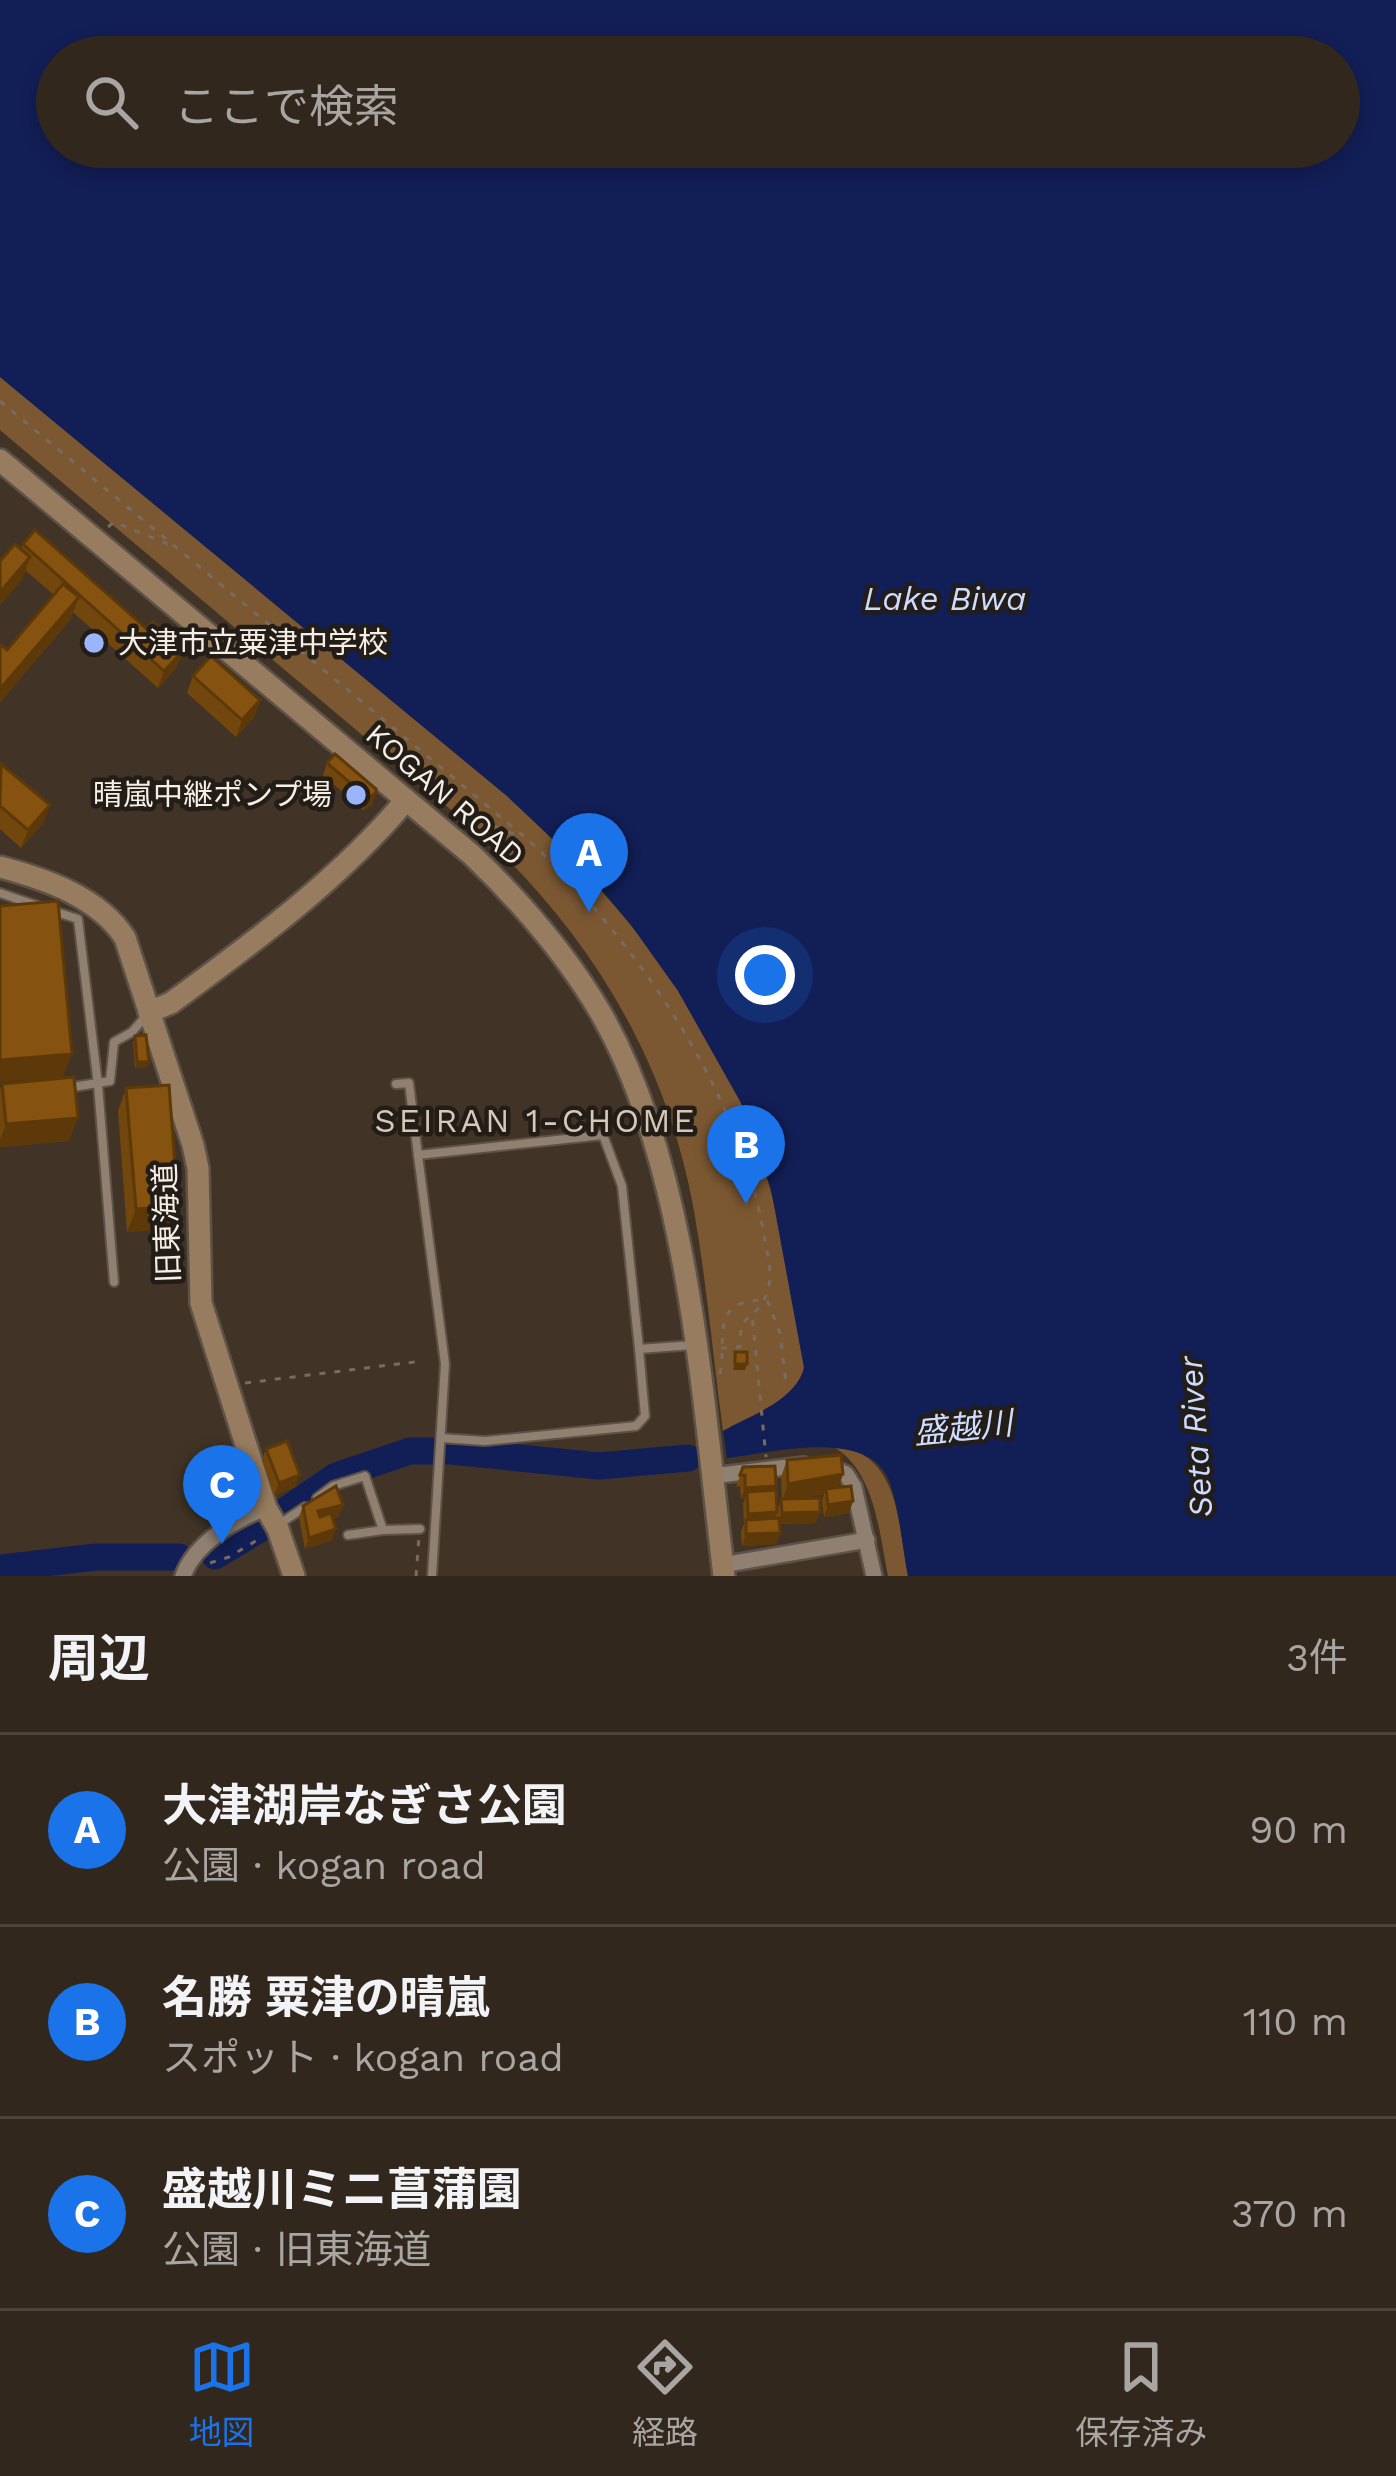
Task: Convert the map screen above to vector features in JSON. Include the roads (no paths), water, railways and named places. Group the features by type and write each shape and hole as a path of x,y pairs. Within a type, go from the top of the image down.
{"main road":[{"name":"KOGAN ROAD","path":"0,460 509,890 573,970 604,1020 636,1088 662,1172 694,1345 723,1570"},
{"path":"149,1012 171,1003 320,887 381,831 406,800"},
{"name":"旧東海道","path":"0,867 62,890 106,914 124,938 194,1145 199,1286 269,1523 294,1576"}],"street":[{"path":"711,1475 821,1464 838,1468 854,1487 874,1576"},
{"path":"183,1576 196,1553 221,1531 269,1523"},
{"path":"723,1570 867,1540"}],"lane":[{"path":"0,893 78,919 114,1282"},
{"path":"58,1088 110,1081 114,1042 132,1032 149,1012"},
{"path":"396,1084 409,1083 446,1364 433,1576"},
{"path":"418,1155 603,1135 622,1186 645,1416 636,1426 485,1442 441,1439"},
{"path":"639,1349 694,1345"},
{"path":"269,1523 333,1486 365,1476 383,1530"},
{"path":"348,1535 420,1529"}],"water":[{"name":"Lake Biwa","path":"0,0 1396,0 1396,1576 908,1576 899,1517 890,1483 879,1465 862,1454 818,1447 727,1458 723,1431 782,1398 804,1368 771,1189 741,1103 678,991 582,867 507,796 0,377"}],"waterway":[{"name":"盛越川","path":"285,1511 336,1476 410,1451 599,1466 688,1458"},
{"name":"盛越川","path":"215,1556 265,1526"},
{"name":"盛越川","path":"0,1568 96,1557 179,1557"}],"place":[{"name":"大津市立粟津中学校","path":"94,643"},
{"name":"晴嵐中継ポンプ場","path":"356,795"},
{"name":"大津湖岸なぎさ公園","path":"589,912"},
{"name":"名勝 粟津の晴嵐","path":"746,1204"},
{"name":"盛越川ミニ菖蒲園","path":"222,1544"}],"district":[{"name":"SEIRAN 1-CHOME","path":"536,1120"}],"water label":[{"name":"Seta River","path":"1195,1437"}]}
